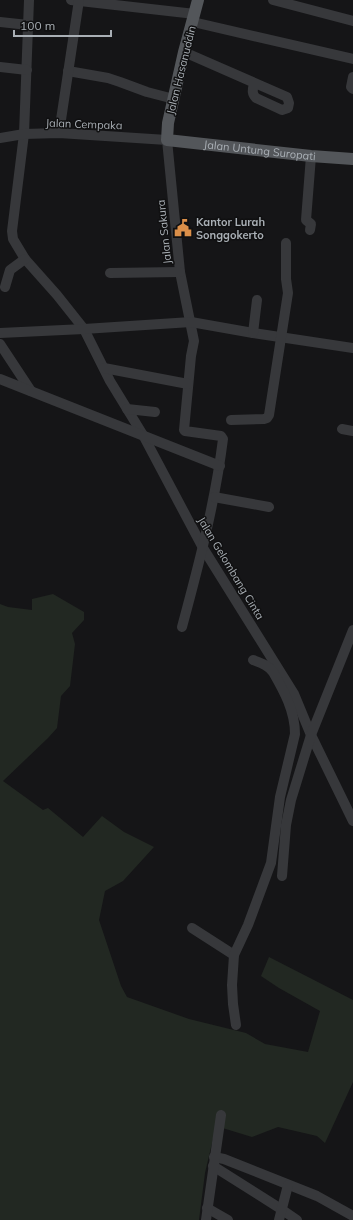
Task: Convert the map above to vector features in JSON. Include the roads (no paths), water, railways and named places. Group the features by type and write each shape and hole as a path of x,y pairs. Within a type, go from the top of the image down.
{"main road":[{"name":"Jalan Hasanuddin","path":"167,140 168,123 184,52 198,0"},
{"name":"Jalan Untung Suropati","path":"167,140 311,156 353,159"}],"street":[{"name":"Jalan Gelombang Cinta","path":"28,0 24,134 12,231 13,239 25,259 57,295 84,329 110,381 143,435 203,548 294,694 311,735 353,820"},
{"path":"71,0 194,18 353,59"},
{"path":"59,134 79,0"},
{"path":"273,0 353,21"},
{"path":"0,22 28,25"},
{"path":"184,52 254,83"},
{"path":"0,67 27,70"},
{"path":"68,71 108,78 147,92 174,99"},
{"path":"353,77 351,87 353,89"},
{"name":"Jalan Cempaka","path":"0,138 24,134 59,134 167,140"},
{"name":"Jalan Sakura","path":"167,140 180,272 194,341 191,356 184,430 222,436 220,466"},
{"path":"310,230 311,224 306,220 311,156"},
{"path":"231,420 264,419 268,417 289,291 286,281 286,243"},
{"path":"5,287 10,270 25,259"},
{"path":"110,273 180,272"},
{"path":"253,334 257,300"},
{"path":"0,333 191,322 253,334 353,348"},
{"path":"0,344 31,391"},
{"path":"104,368 188,384"},
{"path":"0,379 220,466 203,548 182,627"},
{"path":"127,409 155,412"},
{"path":"342,429 353,431"},
{"path":"214,497 269,507"},
{"path":"282,876 286,825 291,800 311,735 353,630"},
{"path":"236,1025 232,986 234,955 248,925 271,863 280,796 295,734 295,727 288,701 273,672 265,665 253,660"},
{"path":"192,928 234,955"},
{"path":"206,1220 221,1115"},
{"path":"214,1161 224,1159 317,1196 353,1216"},
{"path":"214,1161 297,1220"},
{"path":"279,1220 288,1185"},
{"path":"207,1208 228,1220"}],"place":[{"name":"Kantor Lurah Songgokerto","path":"183,228"}]}
